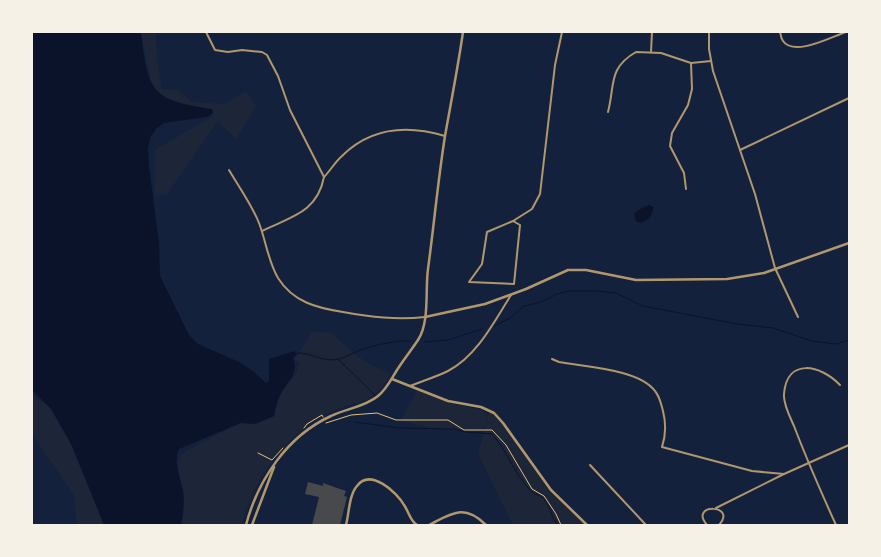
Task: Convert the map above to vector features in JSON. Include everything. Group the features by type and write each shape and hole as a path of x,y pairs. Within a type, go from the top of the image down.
{"street":[{"path":"206,32 215,50 228,52 242,50 268,54 278,76 290,110 324,177"},
{"path":"246,525 258,491 276,462 300,436 324,419 373,399 384,390 420,338 425,317 427,278 445,136 452,109 463,32"},
{"path":"512,221 520,225 514,284 469,282 482,264 487,232 512,221 532,209 540,194 555,65 562,32"},
{"path":"651,52 652,32"},
{"path":"709,32 711,60 767,231 775,268 798,317"},
{"path":"780,32 783,41 790,47 802,48 846,32"},
{"path":"608,112 615,72 620,64 636,52 651,52 691,63 711,60"},
{"path":"686,189 684,173 670,146 672,132 688,106 692,89 691,63"},
{"path":"740,150 849,98"},
{"path":"262,231 306,210 321,188 324,177 342,156 364,139 376,134 396,130 414,129 445,136"},
{"path":"229,170 259,222 269,258 277,276 286,287 301,301 317,308 360,316 402,320 425,317 485,304 559,273 575,269 625,279 651,280 733,278 764,273 849,243"},
{"path":"410,386 448,371 464,359 484,338 511,294"},
{"path":"552,359 559,362 624,374 640,379 649,385 659,397 664,417 665,438 662,447 752,471 784,474"},
{"path":"836,525 808,464 785,400 787,385 794,373 807,367 822,370 831,375 840,385"},
{"path":"392,379 448,401 481,408 494,413 503,423 551,490 587,525"},
{"path":"707,525 704,518 705,512 710,508 716,508 784,474 849,445"},
{"path":"252,525 276,462"},
{"path":"590,465 646,525"},
{"path":"346,525 355,489 361,482 370,479 382,484 393,492 404,505 412,523 417,525"},
{"path":"716,508 723,515 722,522 719,525"},
{"path":"429,525 448,514 458,512 470,515 486,525"}],"path":[{"path":"302,431 307,424 322,415 326,423 329,424 351,415 377,412 401,421 427,419 448,420 464,430 492,430 506,445 532,489 544,496 556,514 560,524"},
{"path":"258,454 272,460 287,444"}],"shaded area":[{"path":"32,32 141,32 146,68 150,80 156,90 165,97 176,102 212,109 213,113 207,117 164,123 156,129 150,138 148,149 149,166 159,243 160,276 189,335 198,344 239,362 253,371 266,383 269,381 269,359 294,351 297,354 293,358 295,363 294,373 280,395 274,416 255,424 241,423 179,449 177,454 177,464 184,499 181,525 104,525 71,444 51,409 32,390"},
{"path":"140,32 156,32 157,60 162,89 179,90 191,102 225,104 246,91 256,106 236,139 218,121 167,194 155,196 155,150 213,116 207,109 163,100 153,89"},
{"path":"649,205 654,207 650,218 641,223 636,221 634,214 638,210"},
{"path":"312,332 332,333 359,357 373,366 391,374 384,385 370,397 326,414 297,434 284,447 272,461 253,492 242,525 181,525 184,511 178,464 166,462 178,462 181,455 186,451 241,423 255,424 274,416 282,392 297,372 299,362 294,360"},
{"path":"417,391 452,404 482,410 487,416 485,426 481,429 441,429 420,426 401,420"},
{"path":"32,395 39,401 60,409 107,525 77,525 74,495 32,434"},
{"path":"490,409 504,420 540,476 586,525 513,525 478,454"}],"building":[{"path":"308,482 323,486 323,483 346,491 344,496 347,497 340,525 312,525 319,497 305,494"}],"waterway":[{"path":"494,326 510,318 524,306 541,302 557,294 569,291 598,291 616,293 643,306 737,324 773,328 812,341 836,344 849,340"},
{"path":"424,342 448,340 482,329"},
{"path":"297,353 333,360 379,345 399,341 412,341"},
{"path":"339,360 377,397"},
{"path":"354,422 399,428 454,429 466,432 492,434 524,483 532,492 545,500 558,525"}]}
